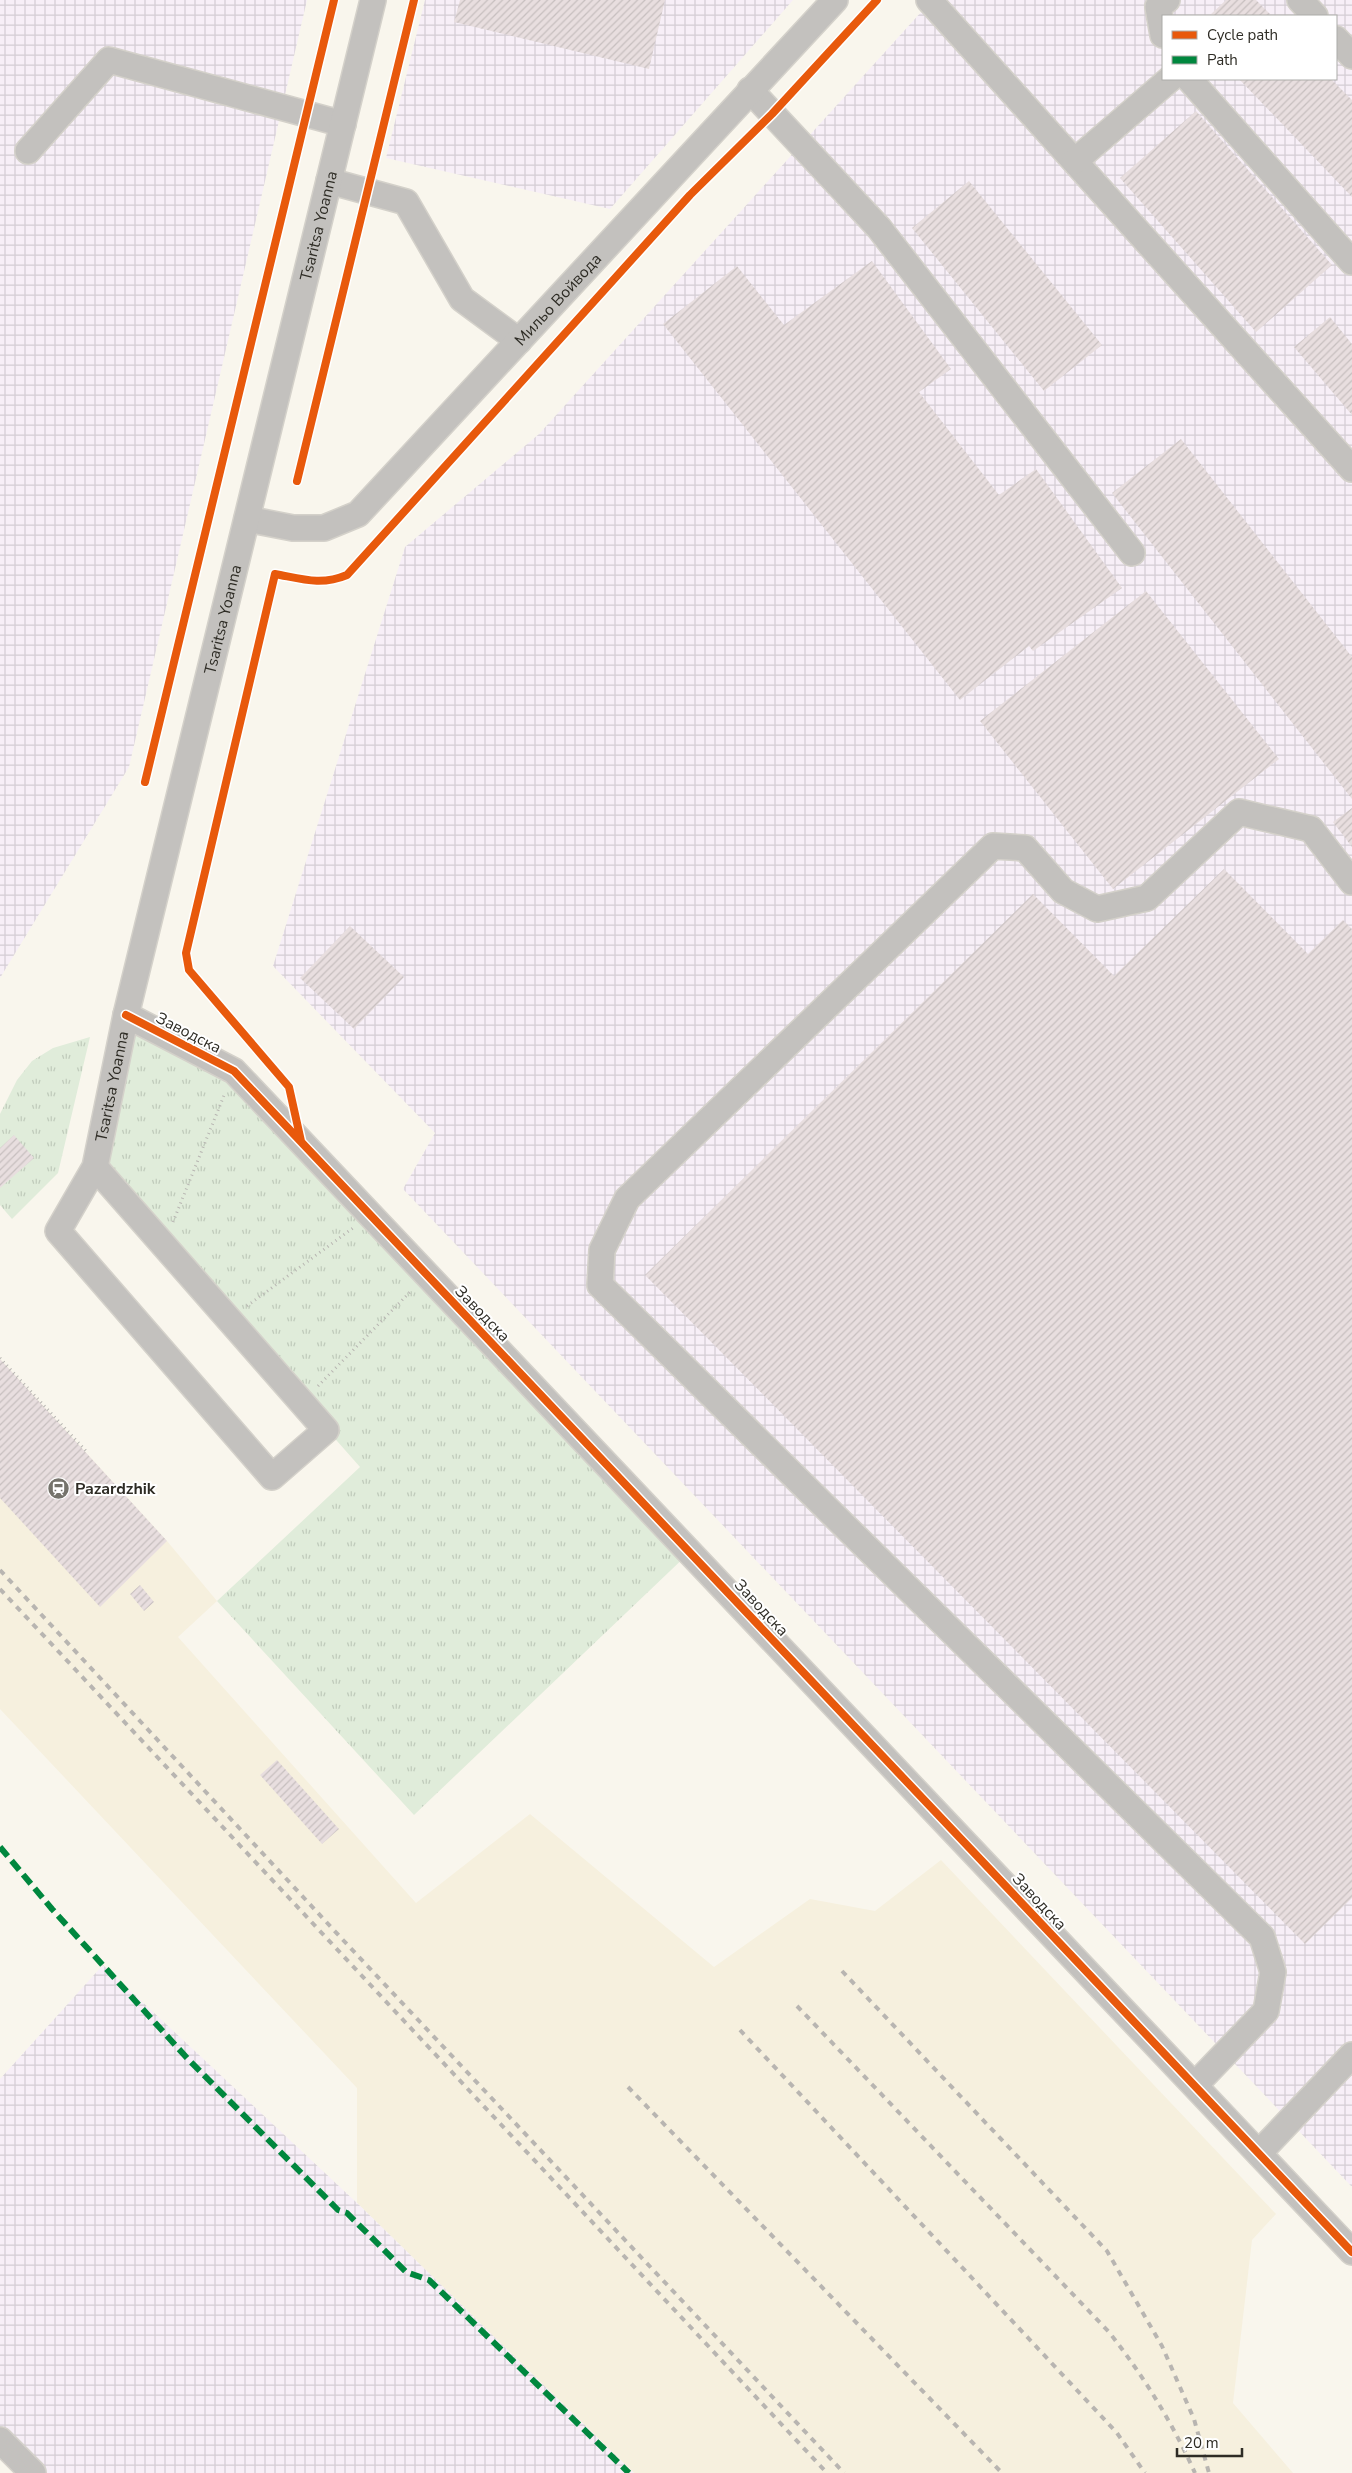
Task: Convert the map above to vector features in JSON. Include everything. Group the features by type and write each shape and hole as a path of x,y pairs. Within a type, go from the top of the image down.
{"street":[{"name":"Tsaritsa Yoanna","path":"302,1402 326,1430 272,1477 58,1231 95,1167 126,1015 373,0"},
{"name":"Мильо Войвода","path":"247,519 293,528 324,528 358,514 835,0"},
{"path":"929,0 1352,469"},
{"path":"1158,2 1162,28"},
{"path":"1337,40 1352,56"},
{"path":"28,151 109,60 343,124"},
{"path":"1076,161 1169,80"},
{"path":"1189,80 1352,262"},
{"path":"750,90 879,228 1132,553"},
{"path":"329,182 406,202 462,298 519,341"},
{"path":"1195,2085 1266,2011 1273,1972 1262,1937 600,1285 602,1250 626,1198 994,846 1025,848 1063,892 1097,908 1147,898 1239,812 1311,830 1352,882"},
{"name":"Заводска","path":"126,1015 234,1071 1352,2252"},
{"path":"95,1167 302,1402"},
{"path":"1259,2153 1352,2055"},
{"path":"0,2440 33,2473"}],"path":[{"path":"163,1246 234,1071"},
{"path":"229,1320 371,1215"},
{"path":"302,1402 427,1275"},
{"path":"0,1358 87,1452"}],"shaded area":[{"path":"0,0 307,0 129,767 0,978"},
{"path":"425,0 793,0 610,209 386,158"},
{"path":"932,0 1352,0 1352,2187 403,1189 435,1133 273,966 405,547 539,434"},
{"path":"0,1359 167,1541 217,1601 178,1637 416,1903 530,1814 714,1967 810,1899 875,1911 941,1860 1276,2214 1252,2240 1233,2403 1293,2473 634,2473 357,2203 357,2088 0,1709"},
{"path":"103,1965 357,2203 634,2473 40,2473 0,2429 0,2079"}],"green space":[{"path":"126,1015 234,1071 691,1551 414,1815 217,1601 360,1467 95,1167"},
{"path":"90,1037 58,1173 12,1219 0,1205 0,1114 17,1080 32,1061 53,1048"}],"building":[{"path":"460,0 665,0 649,69 454,22"},
{"path":"1226,0 1256,0 1271,15 1210,15"},
{"path":"1240,80 1332,80 1352,100 1352,197"},
{"path":"1196,111 1332,265 1256,332 1120,178"},
{"path":"969,181 1102,345 1044,391 912,228"},
{"path":"872,261 951,369 919,392 999,495 1036,469 1122,588 1033,651 1029,646 960,700 663,324 737,266 784,325"},
{"path":"1330,317 1352,344 1352,415 1294,347"},
{"path":"1181,439 1352,657 1352,799 1112,493"},
{"path":"1146,591 1279,759 1113,889 980,721"},
{"path":"1352,808 1352,847 1333,822"},
{"path":"1224,869 1308,954 1343,920 1352,929 1352,1898 1305,1944 645,1275 1033,894 1114,976"},
{"path":"350,926 404,977 354,1029 300,978"},
{"path":"14,1135 34,1158 0,1188 0,1148"},
{"name":"Pazardzhik","path":"0,1359 167,1541 100,1607 0,1498"},
{"path":"140,1585 154,1602 144,1611 130,1594"},
{"path":"277,1760 339,1829 322,1844 260,1775"}],"railway":[{"path":"0,1570 343,1940 844,2473"},
{"path":"0,1589 827,2473"},
{"path":"842,1971 1107,2251 1162,2346 1194,2419 1209,2473"},
{"path":"797,2006 1109,2332 1156,2400 1195,2473"},
{"path":"740,2030 1117,2433 1145,2473"},
{"path":"628,2087 1002,2473"}],"marked path":[{"path":"0,1847 52,1909 187,2058 338,2210 347,2213 406,2272 429,2280 629,2473"}],"cycle path":[{"path":"145,782 334,0"},
{"path":"297,481 414,0"},
{"path":"301,1141 289,1087 189,970 186,953 275,574 320,581 347,575 690,195 772,114 877,0"},
{"path":"126,1015 234,1071 1352,2252"}],"place":[{"name":"Pazardzhik","path":"59,1488"}]}
